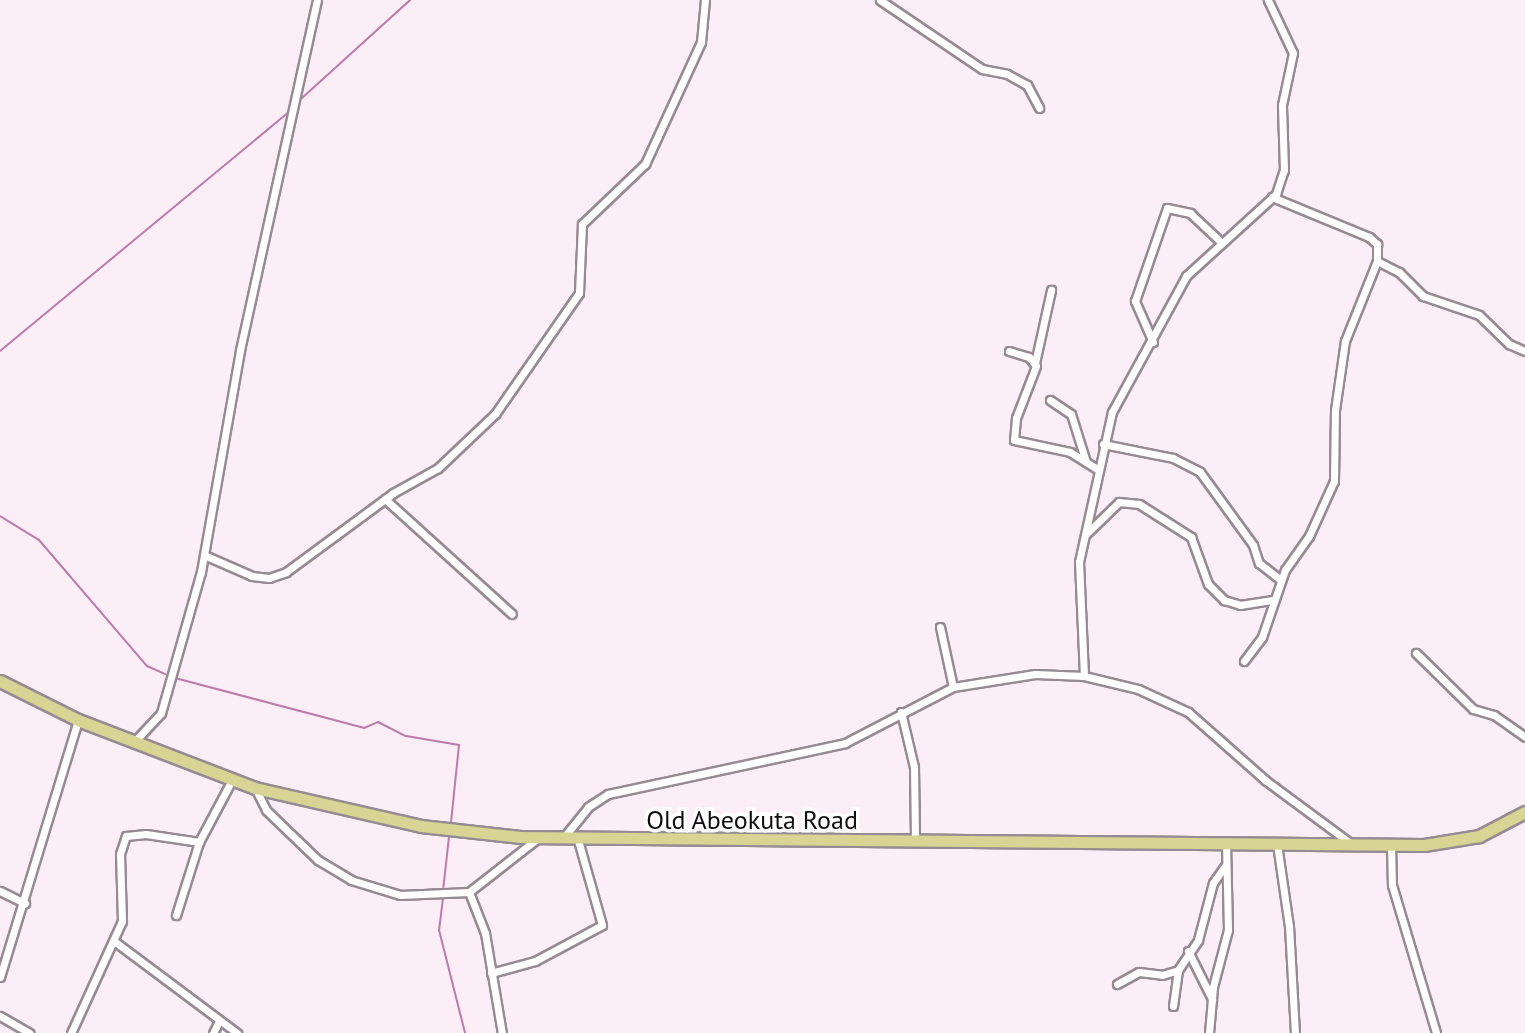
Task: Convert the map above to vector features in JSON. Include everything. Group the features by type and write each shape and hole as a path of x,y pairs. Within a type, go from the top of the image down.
{"highway":[{"name":"Old Abeokuta Road","path":"0,681 78,720 255,788 421,826 538,838 1391,845 1466,839 1525,812"}],"street":[{"path":"133,743 166,700 204,555 240,350 317,0"},
{"path":"204,555 269,578 286,572 385,499 438,468 495,414 579,293 582,224 645,164 701,42 705,0"},
{"path":"880,0 982,69 1007,74 1027,85 1039,108"},
{"path":"1084,676 1079,584 1083,539 1103,444 1127,380 1153,342 1186,276 1272,197 1284,170 1282,105 1294,67 1286,32 1268,0"},
{"path":"1244,661 1262,637 1281,580 1334,481 1335,410 1345,341 1377,261 1377,244 1369,237 1272,197"},
{"path":"1153,342 1135,301 1167,208 1190,213 1221,242"},
{"path":"1377,261 1399,272 1432,301 1479,315 1509,344 1525,351"},
{"path":"1051,290 1014,440 1057,448 1097,469"},
{"path":"1009,351 1035,363"},
{"path":"1050,400 1071,414 1086,462"},
{"path":"1103,444 1173,458 1200,472 1253,545 1259,563 1281,580"},
{"path":"385,499 512,614"},
{"path":"1083,539 1119,502 1139,504 1191,537 1208,584 1224,600 1240,605 1273,600"},
{"path":"940,627 953,687"},
{"path":"1416,653 1473,709 1494,715 1525,737"},
{"path":"562,839 588,807 608,794 845,743 901,712 919,708 953,687 1035,674 1084,676 1138,689 1188,712 1265,780 1352,845"},
{"path":"901,712 914,767 915,842"},
{"path":"0,977 25,903 39,837 78,720"},
{"path":"176,915 199,842 233,778"},
{"path":"255,788 266,810 318,860 351,880 400,895 469,892 538,838"},
{"path":"71,1033 114,941 124,909 120,854 126,836 146,834 199,842"},
{"path":"491,973 535,961 602,925 578,840"},
{"path":"1209,1033 1212,999 1228,930 1226,843"},
{"path":"1277,844 1289,926 1295,1033"},
{"path":"1391,845 1392,885 1436,1033"},
{"path":"1173,1006 1178,970 1198,940 1213,883 1226,864"},
{"path":"0,891 25,903"},
{"path":"469,892 485,933 502,1033"},
{"path":"114,941 237,1033"},
{"path":"1188,951 1212,999"},
{"path":"1117,984 1139,972 1162,975 1178,970"},
{"path":"0,1016 30,1033"},
{"path":"213,1033 219,1021"}],"waterway":[{"path":"302,98 410,0"},
{"path":"0,351 290,111"},
{"path":"0,516 39,540 147,666 165,674"},
{"path":"175,678 364,728 378,722 406,736 459,745 451,823"},
{"path":"443,891 449,837"},
{"path":"443,898 439,930 465,1033"}]}
